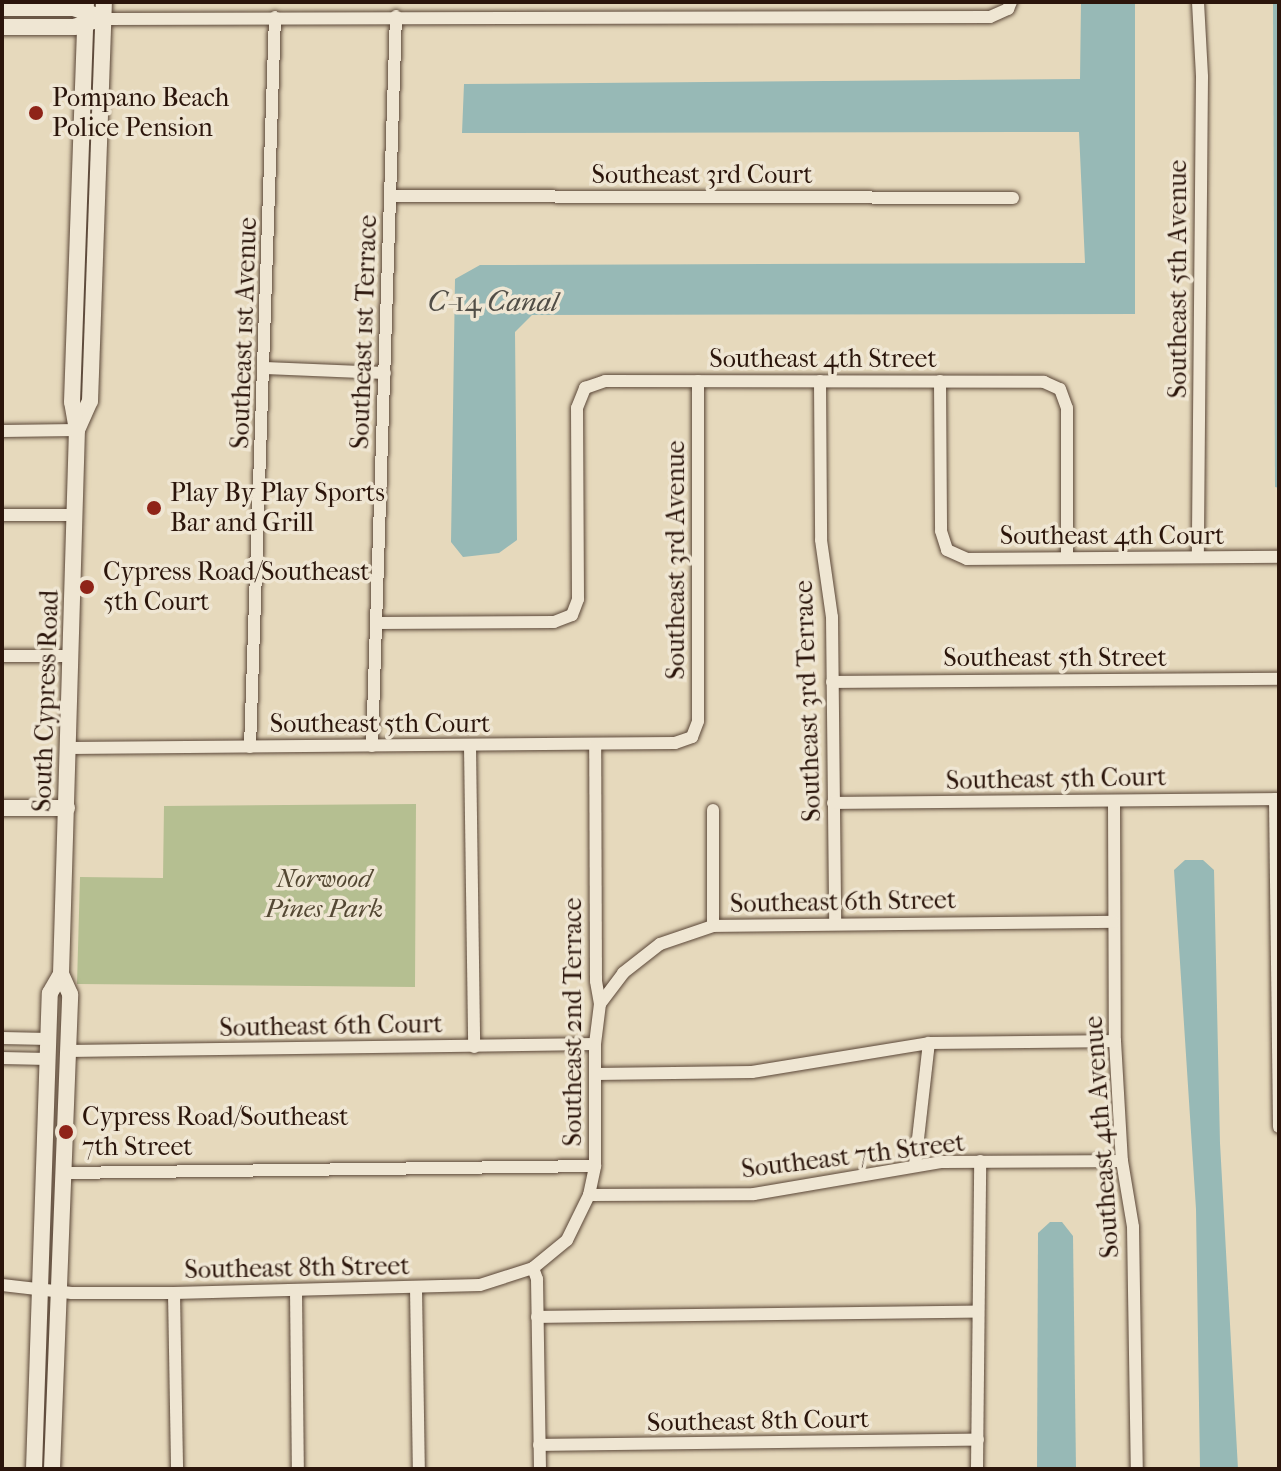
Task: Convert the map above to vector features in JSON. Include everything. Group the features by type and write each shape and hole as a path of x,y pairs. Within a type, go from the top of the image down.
{"street":[{"path":"254,2 254,18"},
{"path":"497,2 497,16"},
{"path":"666,2 666,16"},
{"path":"840,2 840,17"},
{"name":"Southeast 5th Avenue","path":"1198,2 1202,93 1198,557"},
{"path":"2,27 104,10 254,18 376,11 396,16 990,17 1010,5"},
{"path":"2,8 73,8 85,12"},
{"name":"South Cypress Road","path":"77,430 90,401 104,10"},
{"name":"South Cypress Road","path":"52,1469 70,994 61,974 77,430 72,402 85,12"},
{"name":"Southeast 1st Terrace","path":"372,746 396,16"},
{"name":"Southeast 1st Avenue","path":"250,747 275,17"},
{"name":"Southeast 3rd Court","path":"392,196 1013,198"},
{"path":"265,368 385,373"},
{"name":"Southeast 4th Street","path":"376,623 554,622 572,615 578,599 577,408 585,388 605,381 1040,381 1060,389 1067,408 1067,558"},
{"name":"Southeast 3rd Avenue","path":"692,737 698,721 698,381"},
{"name":"Southeast 3rd Terrace","path":"820,381 821,540 830,587 835,924"},
{"name":"Southeast 4th Court","path":"940,381 941,531 947,550 967,559 1279,557"},
{"path":"2,431 77,430"},
{"path":"2,515 75,515"},
{"path":"2,656 71,656"},
{"name":"Southeast 5th Street","path":"832,682 1279,679"},
{"name":"Southeast 5th Court","path":"68,748 675,743 692,737"},
{"name":"Southeast 2nd Terrace","path":"533,1268 567,1240 589,1195 595,1166 595,1044 600,1004 596,981 595,744"},
{"path":"470,746 474,1047"},
{"path":"1277,799 1279,1127"},
{"name":"Southeast 5th Court","path":"833,803 1277,799"},
{"name":"Southeast 4th Avenue","path":"1114,801 1115,1041 1122,1161 1133,1227 1137,1469"},
{"path":"2,808 67,808"},
{"path":"713,810 713,926"},
{"name":"Southeast 6th Street","path":"600,1004 623,973 660,944 713,926 1114,922"},
{"name":"South Cypress Road","path":"34,1469 50,993 61,974"},
{"path":"2,1038 49,1039"},
{"path":"595,1074 752,1072 929,1043 1115,1041"},
{"path":"915,1165 929,1043"},
{"name":"Southeast 6th Court","path":"67,1051 595,1044"},
{"path":"2,1058 48,1059"},
{"path":"977,1469 980,1161"},
{"name":"Southeast 7th Street","path":"589,1195 754,1194 915,1165 980,1161 1122,1161"},
{"path":"63,1173 595,1166"},
{"path":"533,1268 540,1469"},
{"name":"Southeast 8th Street","path":"2,1285 58,1291 174,1293 416,1288 480,1285 533,1268"},
{"path":"416,1288 419,1469"},
{"path":"296,1291 298,1469"},
{"path":"174,1293 177,1469"},
{"path":"537,1317 977,1312"},
{"name":"Southeast 8th Court","path":"539,1445 978,1440"}],"green space":[{"name":"Norwood Pines Park","path":"416,804 415,987 77,984 80,877 163,878 164,806"}],"water":[{"name":"C-14 Canal","path":"1081,2 1135,2 1135,314 532,315 515,332 517,540 499,553 463,557 451,542 455,279 480,265 1085,263 1079,132 462,133 464,84 1080,79"},
{"path":"1273,2 1279,2 1279,488 1275,487"},
{"path":"1185,860 1203,860 1214,870 1220,1143 1238,1469 1200,1469 1196,1209 1174,870"},
{"path":"1050,1222 1062,1222 1073,1236 1076,1469 1037,1469 1038,1233"}],"place":[{"name":"Pompano Beach Police Pension","path":"36,113"},
{"name":"Play By Play Sports Bar and Grill","path":"154,508"},
{"name":"Cypress Road/Southeast 5th Court","path":"87,587"},
{"name":"Cypress Road/Southeast 7th Street","path":"66,1132"}]}
